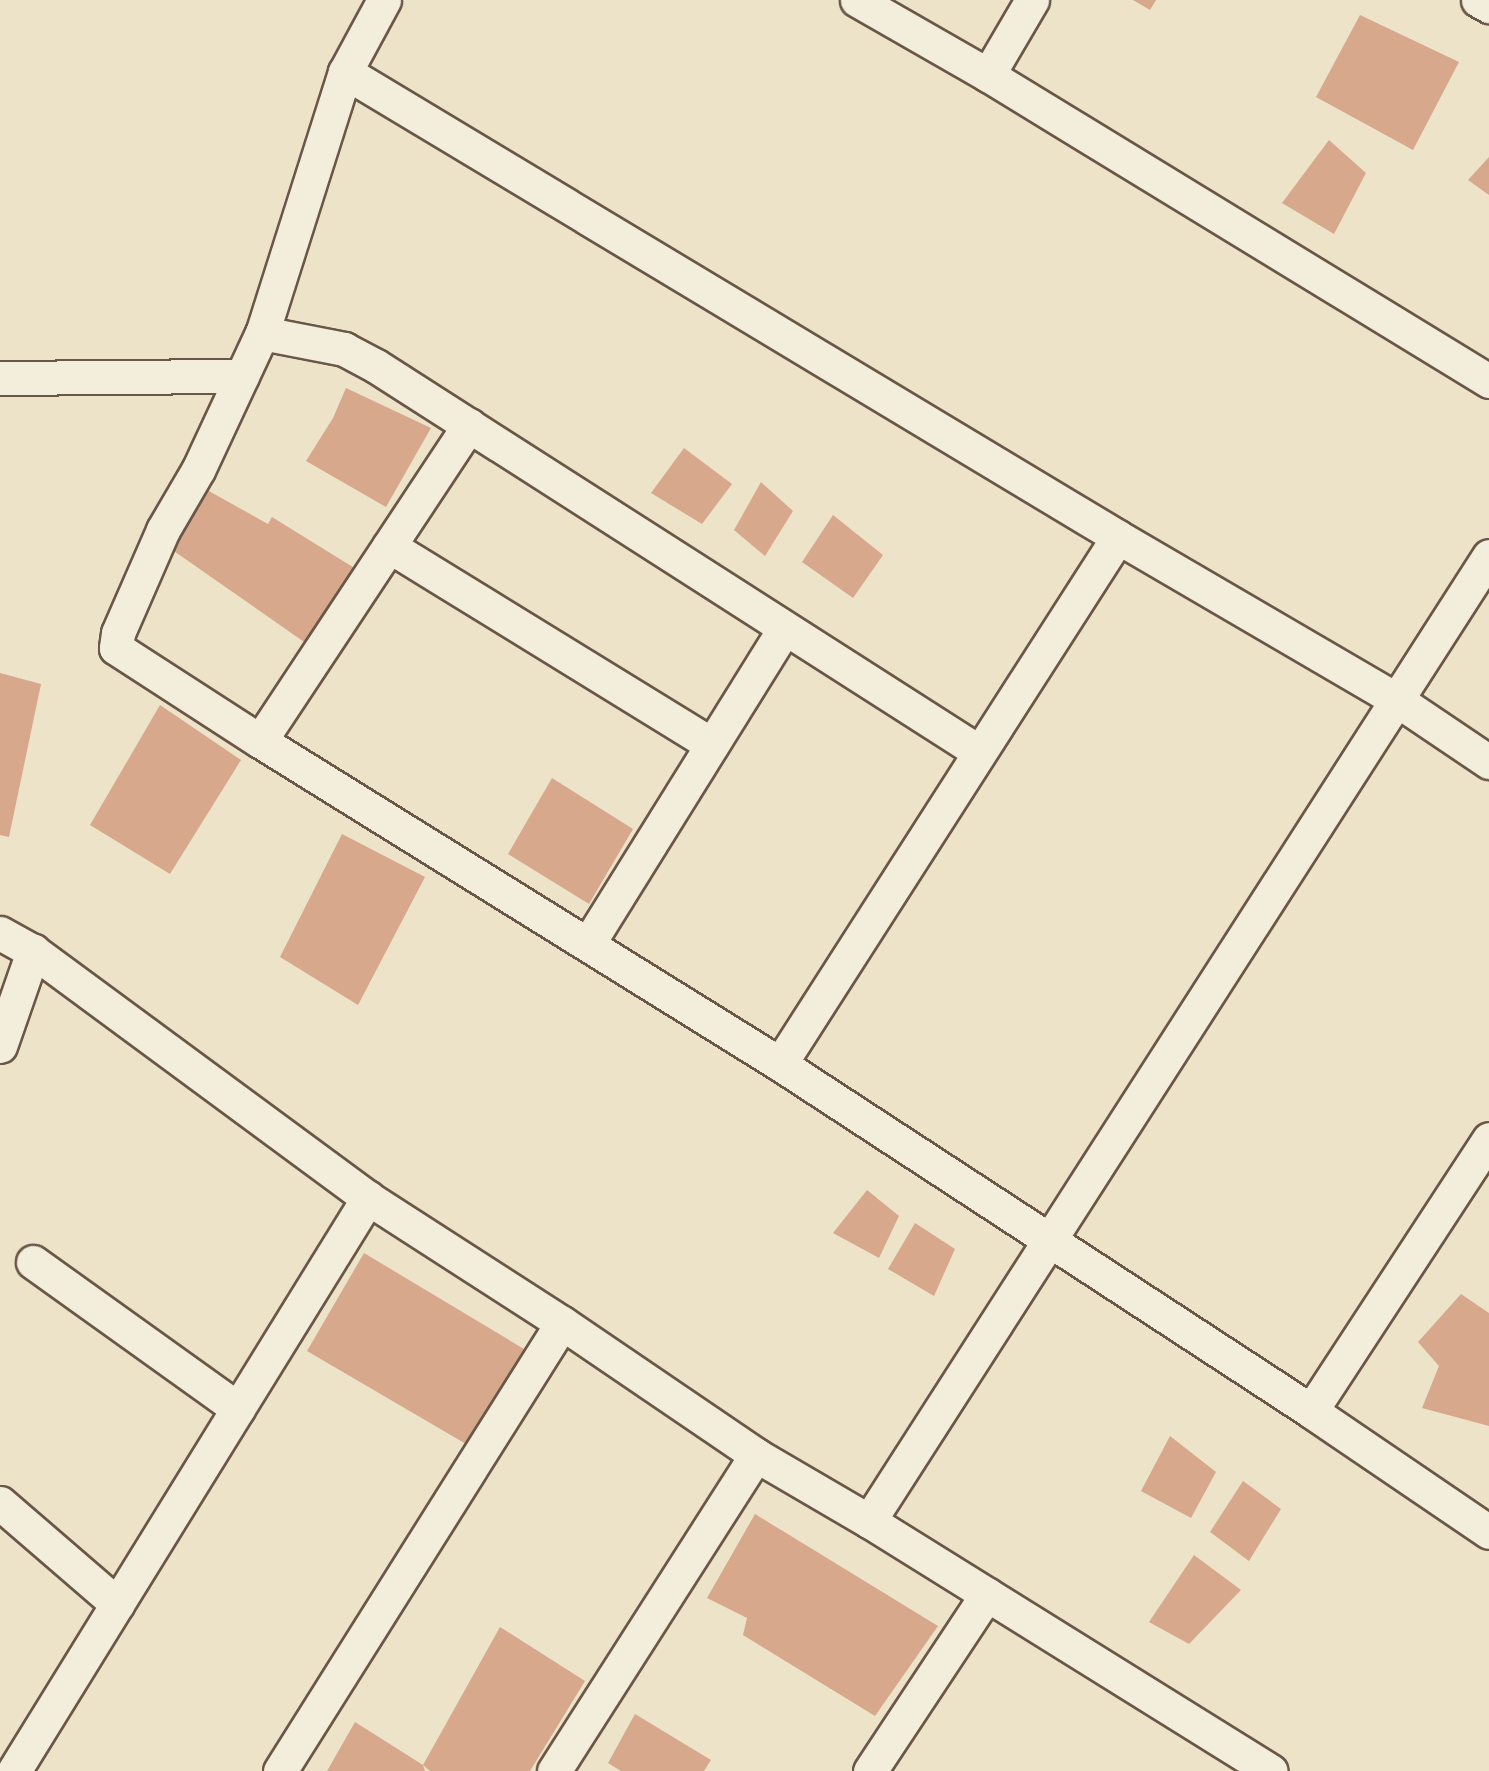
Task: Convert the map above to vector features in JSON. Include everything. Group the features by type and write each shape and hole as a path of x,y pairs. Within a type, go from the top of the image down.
{"street":[{"path":"384,0 345,72 262,333 198,470 162,530 118,633 116,648 260,741 780,1064 1311,1411 1489,1532"},
{"path":"857,0 988,75 1488,378"},
{"path":"988,75 1032,0"},
{"path":"1478,0 1489,6"},
{"path":"345,72 1118,537 1397,700 1489,762"},
{"path":"262,333 344,349 376,366 979,752"},
{"path":"0,378 242,376"},
{"path":"260,741 470,425"},
{"path":"780,1064 1118,537"},
{"path":"389,546 712,745"},
{"path":"869,1521 1489,556"},
{"path":"588,944 785,628"},
{"path":"0,933 33,951 368,1198 562,1323 756,1455 869,1521 1264,1769"},
{"path":"0,1046 33,951"},
{"path":"1311,1411 1489,1139"},
{"path":"14,1771 368,1198"},
{"path":"33,1262 238,1409"},
{"path":"280,1771 562,1323"},
{"path":"554,1771 756,1455"},
{"path":"0,1503 117,1604"},
{"path":"870,1771 987,1594"}],"building":[{"path":"1133,0 1156,0 1150,10"},
{"path":"1360,15 1459,62 1413,150 1316,97"},
{"path":"1329,140 1366,173 1334,234 1282,203"},
{"path":"1489,157 1489,195 1468,180"},
{"path":"346,388 431,428 386,507 306,461 333,418"},
{"path":"684,448 732,484 702,524 651,493"},
{"path":"761,482 793,511 765,556 734,530"},
{"path":"200,486 268,524 272,517 356,569 310,646 168,547"},
{"path":"833,515 883,555 853,598 802,562"},
{"path":"0,673 41,684 9,837 0,835"},
{"path":"160,705 241,760 170,874 90,825"},
{"path":"552,778 633,829 589,904 508,854"},
{"path":"342,834 425,877 358,1005 280,957"},
{"path":"867,1190 899,1216 879,1258 833,1233"},
{"path":"915,1223 955,1249 934,1296 888,1269"},
{"path":"364,1253 524,1349 466,1444 307,1351"},
{"path":"1461,1294 1489,1313 1489,1426 1422,1408 1439,1366 1418,1342"},
{"path":"1170,1436 1216,1472 1191,1518 1141,1491"},
{"path":"1243,1481 1281,1509 1249,1561 1210,1532"},
{"path":"755,1514 938,1626 875,1716 743,1635 747,1618 707,1598"},
{"path":"1194,1555 1241,1590 1189,1644 1149,1622"},
{"path":"500,1627 585,1681 530,1771 430,1771 423,1765"},
{"path":"635,1714 711,1760 704,1771 621,1771 608,1763"},
{"path":"355,1722 423,1765 425,1771 327,1771"}]}
